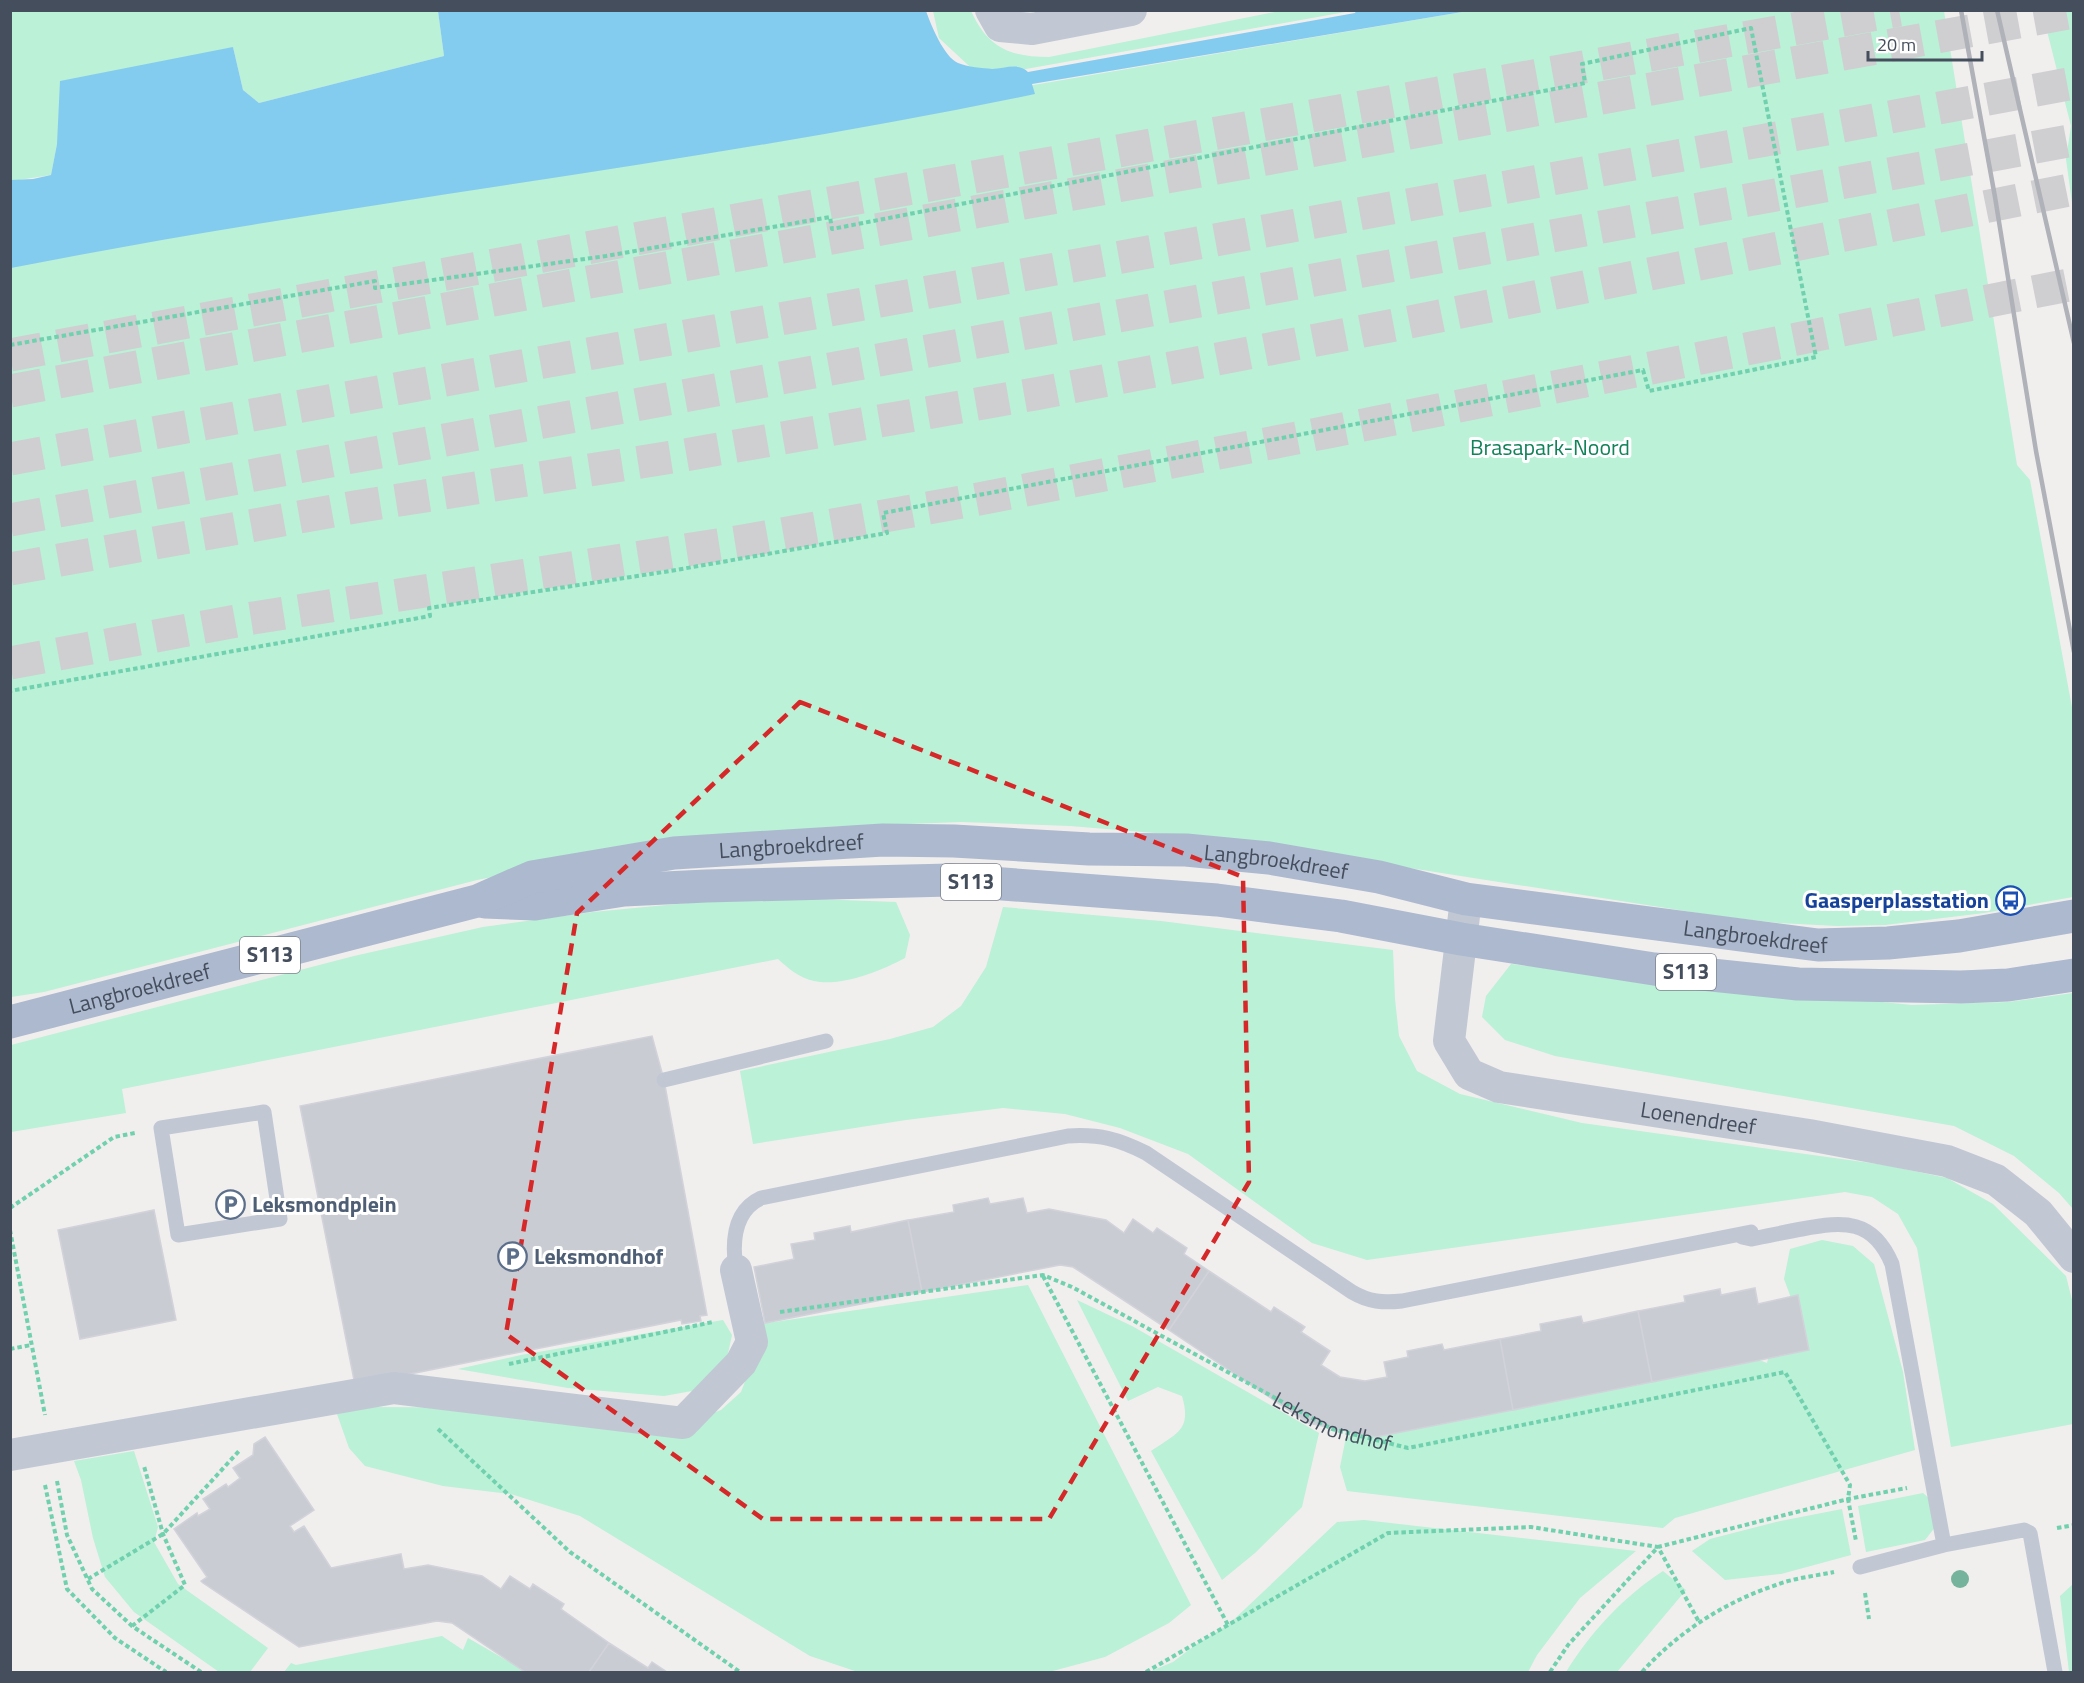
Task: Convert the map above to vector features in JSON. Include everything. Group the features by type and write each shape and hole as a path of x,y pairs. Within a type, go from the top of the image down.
{"main road":[{"name":"Langbroekdreef","path":"10,1022 477,901 532,877 674,853 882,840 954,841 1089,849 1186,850 1269,858 1379,877 1466,899 1818,945 1888,943 1959,936 2073,916"},
{"name":"Langbroekdreef","path":"477,901 535,903 624,891 706,886 950,880 1217,900 1341,916 1461,939 1653,969 1798,984 1961,987 2008,985 2073,975"}],"street":[{"path":"991,10 1000,26 1032,29 1131,10"},
{"name":"Loenendreef","path":"1466,899 1449,1041 1469,1074 1499,1087 1809,1135 1947,1161 1996,1180 2038,1213 2073,1257"},
{"path":"33,1451 394,1388 683,1423 741,1363 752,1342 736,1270"}],"lane":[{"path":"950,880 954,841"},
{"path":"664,1080 826,1041"},
{"path":"264,1112 280,1219 178,1235 161,1128 264,1112"},
{"path":"736,1270 733,1252 737,1224 744,1211 754,1201 761,1198 1068,1136 1085,1135 1109,1137 1146,1153 1352,1293 1374,1302 1402,1301 1744,1234 1751,1239 1828,1224 1849,1224 1865,1229 1886,1249 1892,1264 1944,1545"},
{"path":"1860,1567 1944,1545 2024,1530 2030,1533 2055,1672"}],"path":[{"path":"10,345 375,281 375,288 606,256 830,217 832,229 1585,83 1582,64 1751,28 1816,357 1648,391 1643,370 1631,372 883,513 887,533 670,571 429,608 430,616 10,691"},
{"path":"10,1208 114,1137 161,1128"},
{"path":"507,1364 747,1316 1043,1275 1228,1625"},
{"name":"Leksmondhof","path":"1043,1275 1072,1287 1332,1429 1408,1448 1785,1372 1850,1485 1848,1498 1869,1619"},
{"path":"10,1349 31,1345"},
{"path":"88,1579 163,1534 278,1408"},
{"path":"435,1427 570,1552 740,1672"},
{"path":"132,1626 185,1585 163,1534 135,1433"},
{"path":"33,1451 67,1589 115,1638 166,1672"},
{"path":"1146,1672 1388,1533 1531,1527 1658,1547 1848,1498 1933,1483"},
{"path":"1658,1547 1699,1622"},
{"path":"1550,1672 1568,1645 1658,1547"},
{"path":"1642,1672 1656,1657 1699,1622 1738,1600 1778,1584 1860,1567"}],"highlighted area":[{"path":"800,702 1243,877 1249,1182 1049,1519 763,1519 506,1334 577,913"}],"green space":[{"path":"10,11 438,11 444,56 259,103 243,90 233,47 57,144 51,175 12,181 10,180"},
{"path":"933,11 971,11 985,34 1002,48 1023,55 1049,57 1280,11 1351,11 981,77 939,38"},
{"name":"Brasapark-Noord","path":"1468,11 1944,11 2017,465 2030,480 2073,713 2073,897 1984,913 1885,925 1837,926 1779,923 1717,916 1191,836 1070,826 961,822 826,827 631,850 477,880 44,992 11,997 10,259"},
{"path":"2042,11 2073,11 2073,210 2066,159 2071,126"},
{"path":"814,899 896,902 910,935 905,958 861,977 836,982 803,978 778,959 122,1089 126,1113 11,1132 11,1045 354,956 483,927 593,912 698,902"},
{"path":"1003,907 1161,921 1393,950 1399,1036 1417,1071 1460,1094 1582,1123 1885,1165 1947,1178 1993,1204 2066,1276 2073,1304 2073,1424 1951,1447 1917,1248 1898,1214 1872,1197 1845,1192 1367,1260 1312,1243 1188,1154 1120,1128 1065,1114 1003,1108 906,1120 753,1144 740,1071 890,1039 933,1027 961,1006 986,967"},
{"path":"1511,964 1912,1005 2008,1002 2073,993 2073,1209 2059,1193 2014,1156 1954,1126 1555,1056 1505,1040 1482,1017 1486,996"},
{"path":"1822,1240 1853,1246 1874,1264 1903,1372 1915,1450 1675,1518 1663,1528 1347,1491 1340,1467 1346,1437 1412,1427 1743,1354 1767,1363 1774,1336 1801,1325 1784,1279 1790,1249"},
{"path":"1028,1285 1191,1605 1169,1623 1105,1657 1049,1672 858,1672 810,1656 580,1516 511,1494 443,1486 365,1466 349,1448 337,1414 361,1407 541,1408 686,1423 721,1410 741,1392 751,1366 760,1324"},
{"path":"1077,1300 1132,1326 1319,1433 1302,1507 1255,1553 1222,1580 1151,1451 1180,1430 1185,1416 1182,1396 1158,1387 1128,1401"},
{"path":"723,1320 732,1335 725,1367 703,1389 664,1396 568,1388 458,1369 521,1355"},
{"path":"134,1451 158,1527 154,1542 178,1584 268,1648 250,1672 219,1672 134,1612 105,1577 93,1538 81,1480 74,1461"},
{"path":"1923,1493 1931,1500 1936,1526 1925,1540 1866,1552 1858,1506"},
{"path":"1842,1509 1851,1555 1781,1574 1725,1580 1692,1551 1710,1539 1776,1522"},
{"path":"1364,1520 1636,1551 1580,1598 1537,1655 1528,1672 1149,1672 1173,1662 1198,1643 1228,1625 1337,1522"},
{"path":"1663,1571 1686,1590 1617,1672 1566,1672 1609,1616 1634,1592"},
{"path":"2073,1584 2073,1672 2069,1672 2060,1596"},
{"path":"442,1636 463,1650 468,1638 527,1672 284,1672 291,1663 296,1665"}],"water":[{"path":"438,11 926,11 943,48 958,63 992,69 1020,67 1028,72 1356,11 1468,11 1032,84 1035,94 780,142 267,223 11,268 11,180 51,175 57,144 60,81 233,47 243,90 259,103 444,56"}],"building":[{"name":"Leksmondhof","path":"652,1036 664,1080 707,1315 700,1316 701,1321 682,1324 681,1320 355,1385 300,1106"},
{"path":"988,1198 990,1204 1023,1198 1027,1213 1049,1209 1106,1220 1124,1233 1133,1219 1153,1233 1157,1228 1187,1248 1184,1254 1209,1271 1169,1330 1073,1267 1060,1265 922,1292 908,1220 954,1212 953,1205"},
{"path":"154,1210 176,1320 80,1339 58,1230"},
{"path":"908,1220 922,1292 765,1323 754,1267 794,1259 791,1244 815,1240 814,1233 850,1226 851,1232"},
{"path":"1209,1271 1271,1312 1274,1307 1305,1327 1301,1332 1330,1351 1321,1365 1340,1377 1365,1381 1387,1377 1384,1362 1408,1357 1407,1351 1442,1344 1444,1350 1500,1339 1513,1410 1376,1437 1308,1423 1169,1330"},
{"path":"1755,1288 1758,1304 1798,1295 1809,1350 1652,1382 1638,1311 1685,1302 1684,1296 1720,1289 1721,1295"},
{"path":"1638,1311 1652,1382 1513,1410 1500,1339 1541,1331 1540,1324 1581,1316 1583,1323"},
{"path":"265,1437 314,1510 290,1526 294,1532 304,1526 331,1568 401,1554 404,1569 428,1565 482,1576 501,1589 510,1576 530,1589 533,1584 564,1604 561,1609 609,1643 589,1672 525,1672 452,1623 437,1621 299,1647 203,1583 201,1581 207,1577 174,1529 197,1513 198,1516 210,1509 203,1499 226,1484 228,1487 240,1478 233,1468 253,1455 254,1444"},
{"path":"609,1643 648,1668 652,1662 667,1672 589,1672"}],"tunnel":[{"path":"10,355 791,210 1899,10"},
{"path":"10,391 573,285 2074,12"},
{"path":"10,459 2074,83"},
{"path":"10,520 2074,140"},
{"path":"10,569 355,507 679,456 1035,394 1405,323 2074,189"},
{"path":"10,663 247,619 743,541 968,501 2074,284"}],"railway":[{"path":"1961,10 1995,197 2036,451 2074,652"},
{"path":"1997,10 2074,343"}],"place":[{"name":"Gaasperplasstation","path":"2010,900"},
{"name":"Leksmondplein","path":"231,1204"},
{"name":"Leksmondhof","path":"513,1256"}]}
